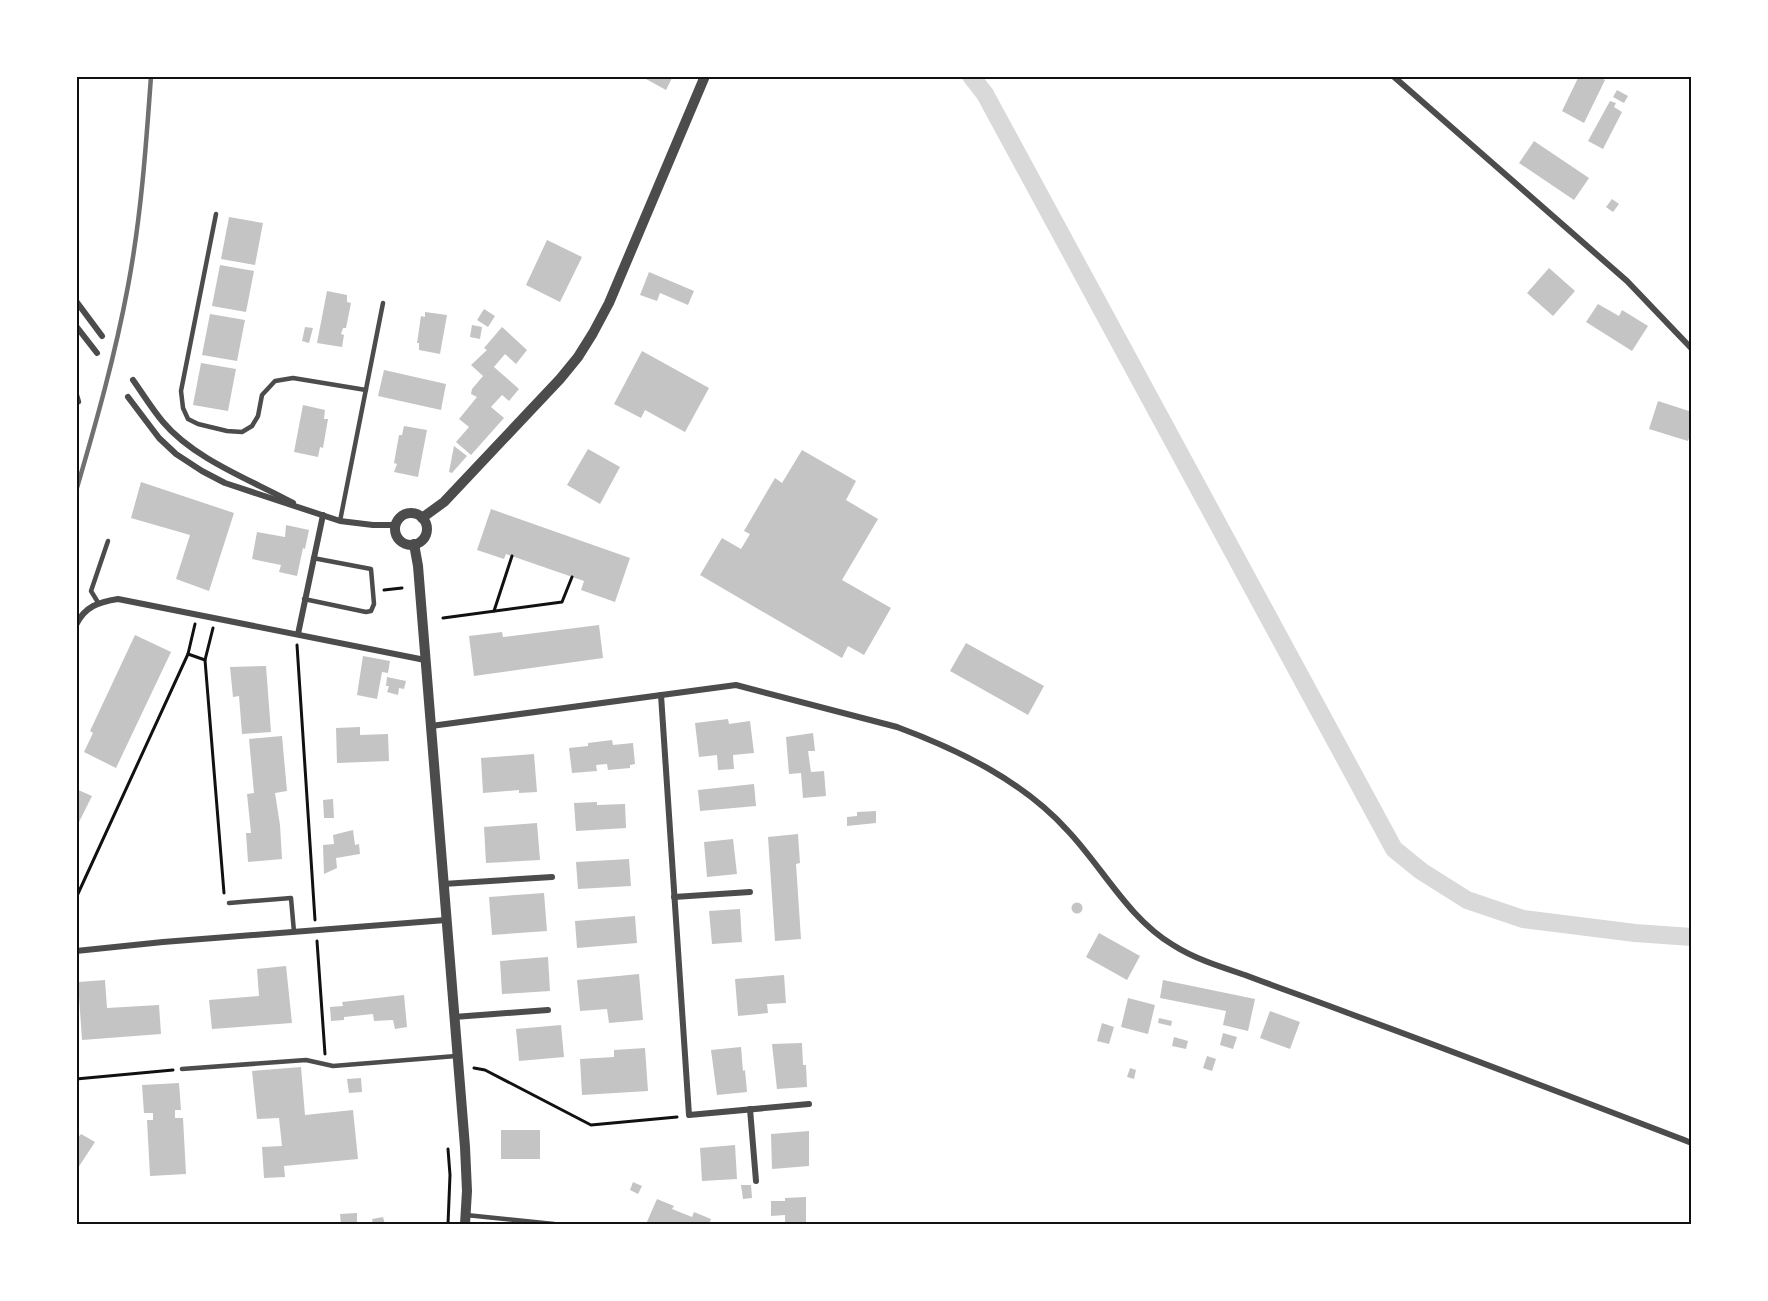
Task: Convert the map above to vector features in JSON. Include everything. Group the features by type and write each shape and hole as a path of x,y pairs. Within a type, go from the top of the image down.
{"street":[{"path":"423,518 444,502 578,357 609,303 705,76"},
{"path":"1393,76 1627,281 1692,349"},
{"path":"76,301 102,336"},
{"path":"76,326 97,353"},
{"path":"133,380 164,423 187,443 227,470 302,507"},
{"path":"128,398 159,438 176,454 225,483 340,521 396,525"},
{"path":"410,513 423,518 426,534 419,542 404,543 399,540 396,535 396,525 401,517 410,513"},
{"path":"298,634 323,515"},
{"path":"414,544 458,1056 466,1163 465,1220"},
{"path":"76,625 81,614 99,604 118,599 425,660"},
{"path":"431,726 736,685 897,727 980,763 1053,816 1145,923 1173,945 1217,966 1692,1143"},
{"path":"661,695 689,1115 809,1104"},
{"path":"443,884 552,877"},
{"path":"674,897 750,892"},
{"path":"76,951 446,920"},
{"path":"454,1017 548,1010"},
{"path":"750,1109 756,1181"}],"lane":[{"path":"216,214 182,391 183,408 188,419 198,424 227,431 242,432 252,426 258,416 262,395 275,381 294,378 366,390"},
{"path":"340,521 383,303"},
{"path":"76,392 79,402"},
{"path":"99,604 91,591 108,541"},
{"path":"304,599 366,612 371,611 374,604 371,569 313,558"},
{"path":"227,903 291,898 294,932"},
{"path":"182,1069 306,1060 333,1066 458,1056"},
{"path":"465,1220 554,1224"}],"path":[{"path":"494,611 512,556"},
{"path":"443,618 562,602 572,577"},
{"path":"373,591 402,588"},
{"path":"76,898 188,654 198,614"},
{"path":"216,617 205,660 227,903"},
{"path":"298,634 315,922"},
{"path":"188,654 205,660"},
{"path":"316,937 326,1065"},
{"path":"474,1068 484,1070 591,1125 689,1115"},
{"path":"76,1080 182,1069"},
{"path":"448,1149 450,1175 448,1224"}],"building":[{"path":"647,76 673,76 666,90 646,79"},
{"path":"1579,76 1598,76 1605,80 1584,123 1562,111"},
{"path":"1617,90 1628,96 1624,103 1613,97"},
{"path":"1610,101 1616,103 1614,107 1622,112 1603,149 1588,141"},
{"path":"1534,141 1589,178 1574,200 1519,163"},
{"path":"1612,199 1619,204 1613,212 1606,207"},
{"path":"229,217 263,223 255,265 221,259"},
{"path":"547,240 582,257 560,302 526,285"},
{"path":"220,265 254,271 246,312 212,306"},
{"path":"1549,268 1575,291 1553,316 1527,293"},
{"path":"649,272 694,291 688,305 660,293 657,301 640,295"},
{"path":"327,291 347,295 347,302 351,303 346,328 343,328 341,334 344,335 342,347 317,343"},
{"path":"1598,304 1619,316 1622,310 1648,326 1632,351 1586,322"},
{"path":"484,309 495,316 488,327 477,320"},
{"path":"425,312 447,315 440,354 419,350 419,343 417,343 421,316 425,317"},
{"path":"210,314 245,320 237,361 202,355"},
{"path":"472,325 482,327 480,339 470,337"},
{"path":"305,327 313,328 309,343 302,341"},
{"path":"502,327 527,350 516,364 505,354 494,367 519,389 509,401 502,395 491,407 504,418 471,455 456,442 469,427 459,419 477,397 471,394 472,389 483,376 471,365 487,350 484,348"},
{"path":"642,351 709,388 685,432 645,410 641,418 614,404"},
{"path":"201,363 236,369 228,411 193,405"},
{"path":"384,370 446,384 441,410 378,396"},
{"path":"1658,401 1692,412 1692,429 1688,441 1649,429"},
{"path":"303,405 325,410 324,419 328,419 323,448 320,447 318,457 294,452"},
{"path":"404,426 427,430 418,477 394,472 397,464 394,463 399,435 402,435"},
{"path":"454,446 467,456 452,473 449,472"},
{"path":"588,449 620,467 600,504 567,485"},
{"path":"802,450 856,481 846,500 878,519 842,580 891,608 864,655 848,646 842,658 700,575 722,538 741,549 750,534 744,531 775,478 782,483"},
{"path":"141,482 234,513 209,591 176,579 190,535 131,518"},
{"path":"491,509 630,558 615,602 581,590 584,581 506,554 504,559 477,550"},
{"path":"286,525 309,530 297,576 279,572 281,565 252,559 257,532 285,537"},
{"path":"599,625 603,658 474,676 469,636 502,632 503,637"},
{"path":"135,635 171,652 116,768 84,752 93,733 90,731"},
{"path":"966,643 1044,686 1028,715 950,671"},
{"path":"363,656 390,661 388,673 382,672 377,699 357,695"},
{"path":"266,666 271,732 242,734 239,696 233,697 230,667"},
{"path":"387,677 406,681 404,689 399,688 398,695 387,692 389,686 386,686"},
{"path":"728,719 729,724 750,721 754,753 733,755 734,769 718,770 717,755 699,757 695,723"},
{"path":"360,727 360,735 388,734 389,761 337,763 336,728"},
{"path":"813,733 815,751 808,751 811,772 824,771 826,796 803,798 801,773 789,774 786,737"},
{"path":"282,736 287,791 275,793 282,859 248,862 246,833 251,833 247,794 254,793 249,739"},
{"path":"612,740 613,745 633,743 635,764 630,765 630,768 608,770 607,764 596,765 597,771 572,773 569,748"},
{"path":"534,754 537,792 519,793 519,790 483,793 481,758"},
{"path":"754,784 756,806 700,811 698,790"},
{"path":"76,789 92,796 76,828"},
{"path":"333,799 334,818 324,818 323,800"},
{"path":"597,802 597,805 625,804 626,828 576,831 574,803"},
{"path":"876,811 876,823 847,826 847,817 857,816 857,812"},
{"path":"537,823 540,860 486,863 484,827"},
{"path":"353,830 355,845 359,844 360,854 336,858 337,868 324,874 323,845 334,844 333,835"},
{"path":"798,834 800,863 796,864 801,939 775,941 768,837"},
{"path":"733,839 737,874 707,877 704,842"},
{"path":"629,859 631,886 578,889 576,862"},
{"path":"544,893 547,931 492,935 489,897"},
{"path":"1077,903 1081,904 1081,912 1077,913 1073,912 1072,908 1073,904"},
{"path":"740,909 742,942 712,944 709,911"},
{"path":"635,916 637,943 577,948 575,921"},
{"path":"1099,933 1140,956 1127,980 1086,957"},
{"path":"548,957 550,991 502,994 500,961"},
{"path":"286,966 292,1023 212,1029 209,1000 259,996 257,969"},
{"path":"639,974 643,1020 609,1023 607,1009 580,1011 577,980"},
{"path":"784,975 786,1003 767,1004 768,1013 738,1016 735,979"},
{"path":"105,980 107,1008 159,1005 161,1034 82,1040 78,982"},
{"path":"1163,980 1255,999 1248,1031 1223,1025 1226,1011 1160,998"},
{"path":"404,995 407,1027 395,1029 393,1020 374,1021 373,1014 344,1017 344,1020 331,1021 330,1007 343,1006 342,1002"},
{"path":"1128,998 1155,1005 1148,1034 1121,1027"},
{"path":"1270,1011 1300,1022 1290,1049 1260,1038"},
{"path":"1159,1018 1172,1021 1171,1026 1158,1023"},
{"path":"1102,1023 1114,1027 1109,1044 1097,1041"},
{"path":"561,1025 564,1057 519,1061 516,1029"},
{"path":"1223,1033 1237,1037 1233,1049 1220,1045"},
{"path":"1174,1037 1188,1041 1186,1049 1172,1046"},
{"path":"802,1043 807,1087 777,1089 772,1044"},
{"path":"741,1047 747,1092 717,1095 711,1050"},
{"path":"645,1048 648,1091 582,1095 580,1059 614,1057 614,1050"},
{"path":"1207,1056 1216,1059 1212,1071 1203,1068"},
{"path":"301,1067 305,1115 353,1110 358,1159 284,1166 285,1177 264,1178 262,1147 282,1146 279,1118 257,1119 252,1071"},
{"path":"1130,1068 1136,1070 1134,1079 1127,1077"},
{"path":"361,1078 362,1092 349,1093 347,1079"},
{"path":"179,1083 181,1110 175,1110 175,1118 183,1118 186,1174 150,1176 147,1120 153,1120 153,1113 144,1113 142,1085"},
{"path":"501,1130 540,1130 540,1159 501,1159"},
{"path":"809,1131 809,1166 772,1169 771,1134"},
{"path":"81,1134 95,1142 76,1171 76,1140"},
{"path":"735,1145 737,1179 702,1181 700,1148"},
{"path":"633,1182 642,1186 638,1194 630,1190"},
{"path":"741,1185 751,1185 752,1198 743,1199"},
{"path":"806,1197 806,1224 785,1224 785,1215 771,1216 771,1201"},
{"path":"657,1199 674,1206 672,1209 692,1217 694,1212 711,1219 709,1224 646,1224"},
{"path":"357,1213 357,1224 341,1224 340,1214"},
{"path":"383,1217 385,1224 373,1224 372,1219"}],"waterway":[{"path":"971,76 985,94 1394,849 1421,871 1467,900 1523,919 1635,933 1692,937"}],"railway":[{"path":"76,491 111,364 133,260 140,208 151,76"}]}
